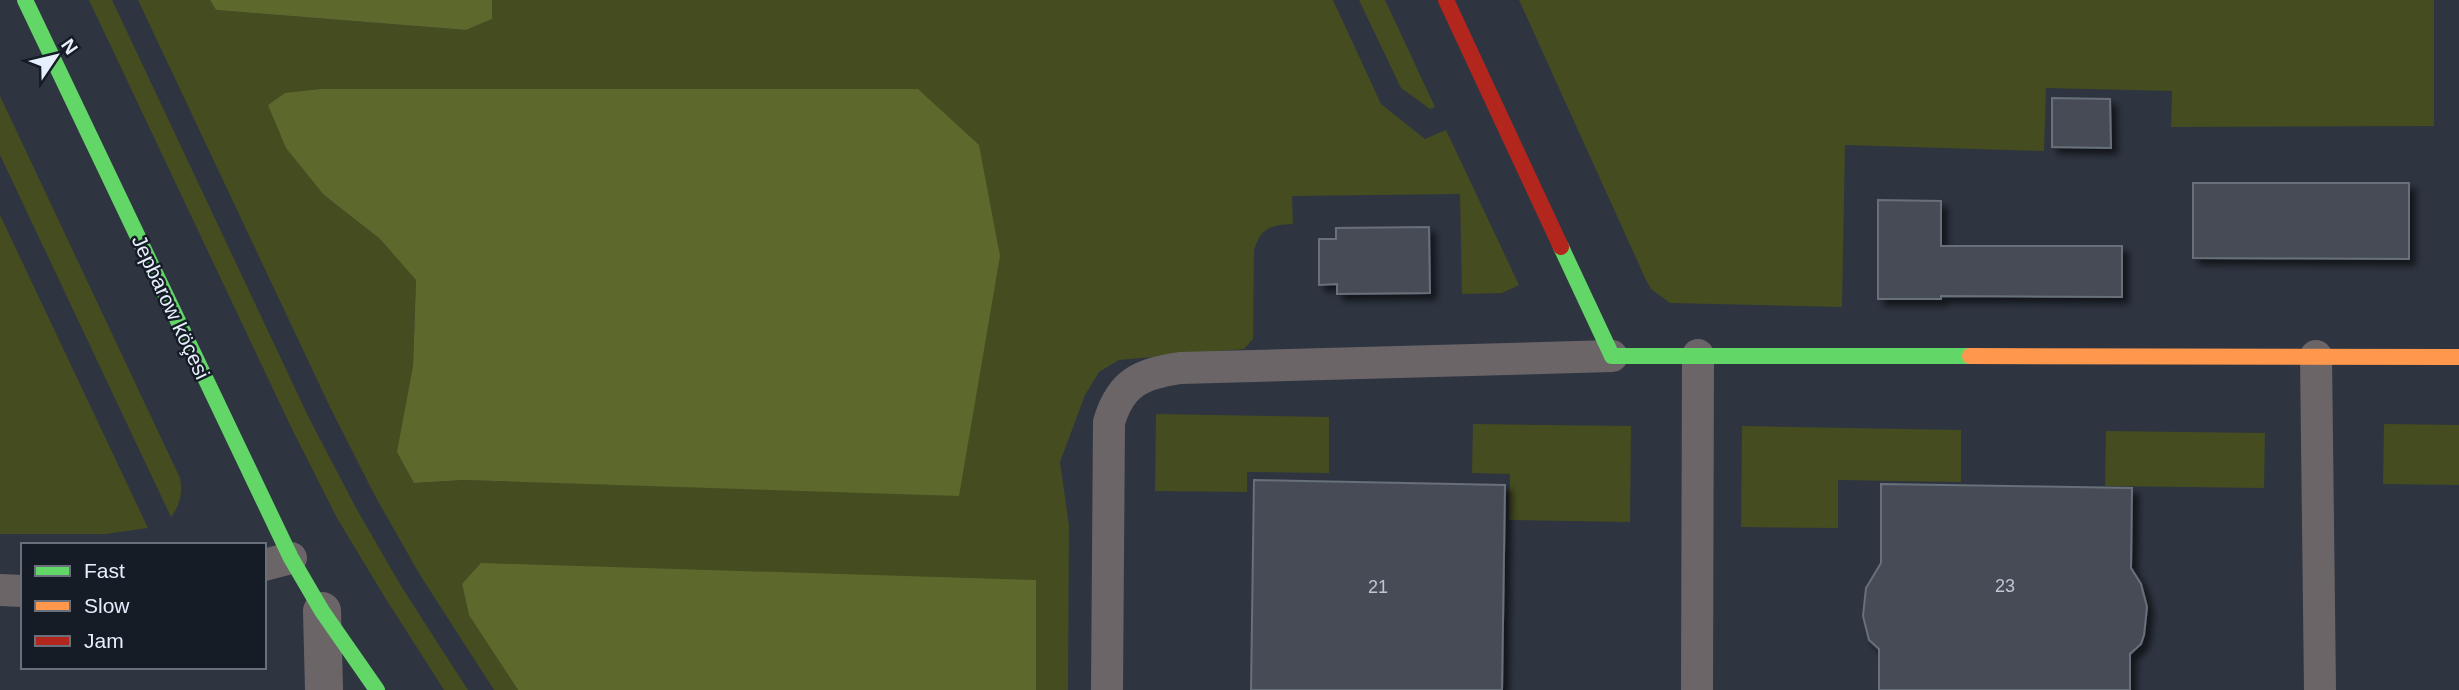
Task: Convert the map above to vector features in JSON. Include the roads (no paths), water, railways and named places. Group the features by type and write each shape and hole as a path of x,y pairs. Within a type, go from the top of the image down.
{"street":[{"name":"Jepbarow köçesi","path":"25,0 278,561 322,611 377,690"},
{"path":"1446,0 1612,356 2459,357"},
{"name":"Jepbarow köçesi","path":"322,611 324,690"}],"lane":[{"path":"1697,690 1698,355"},
{"path":"1107,690 1109,422 1114,404 1136,380 1155,372 1180,368 1612,356"},
{"path":"2316,356 2320,690"},
{"path":"0,590 21,591"}]}
